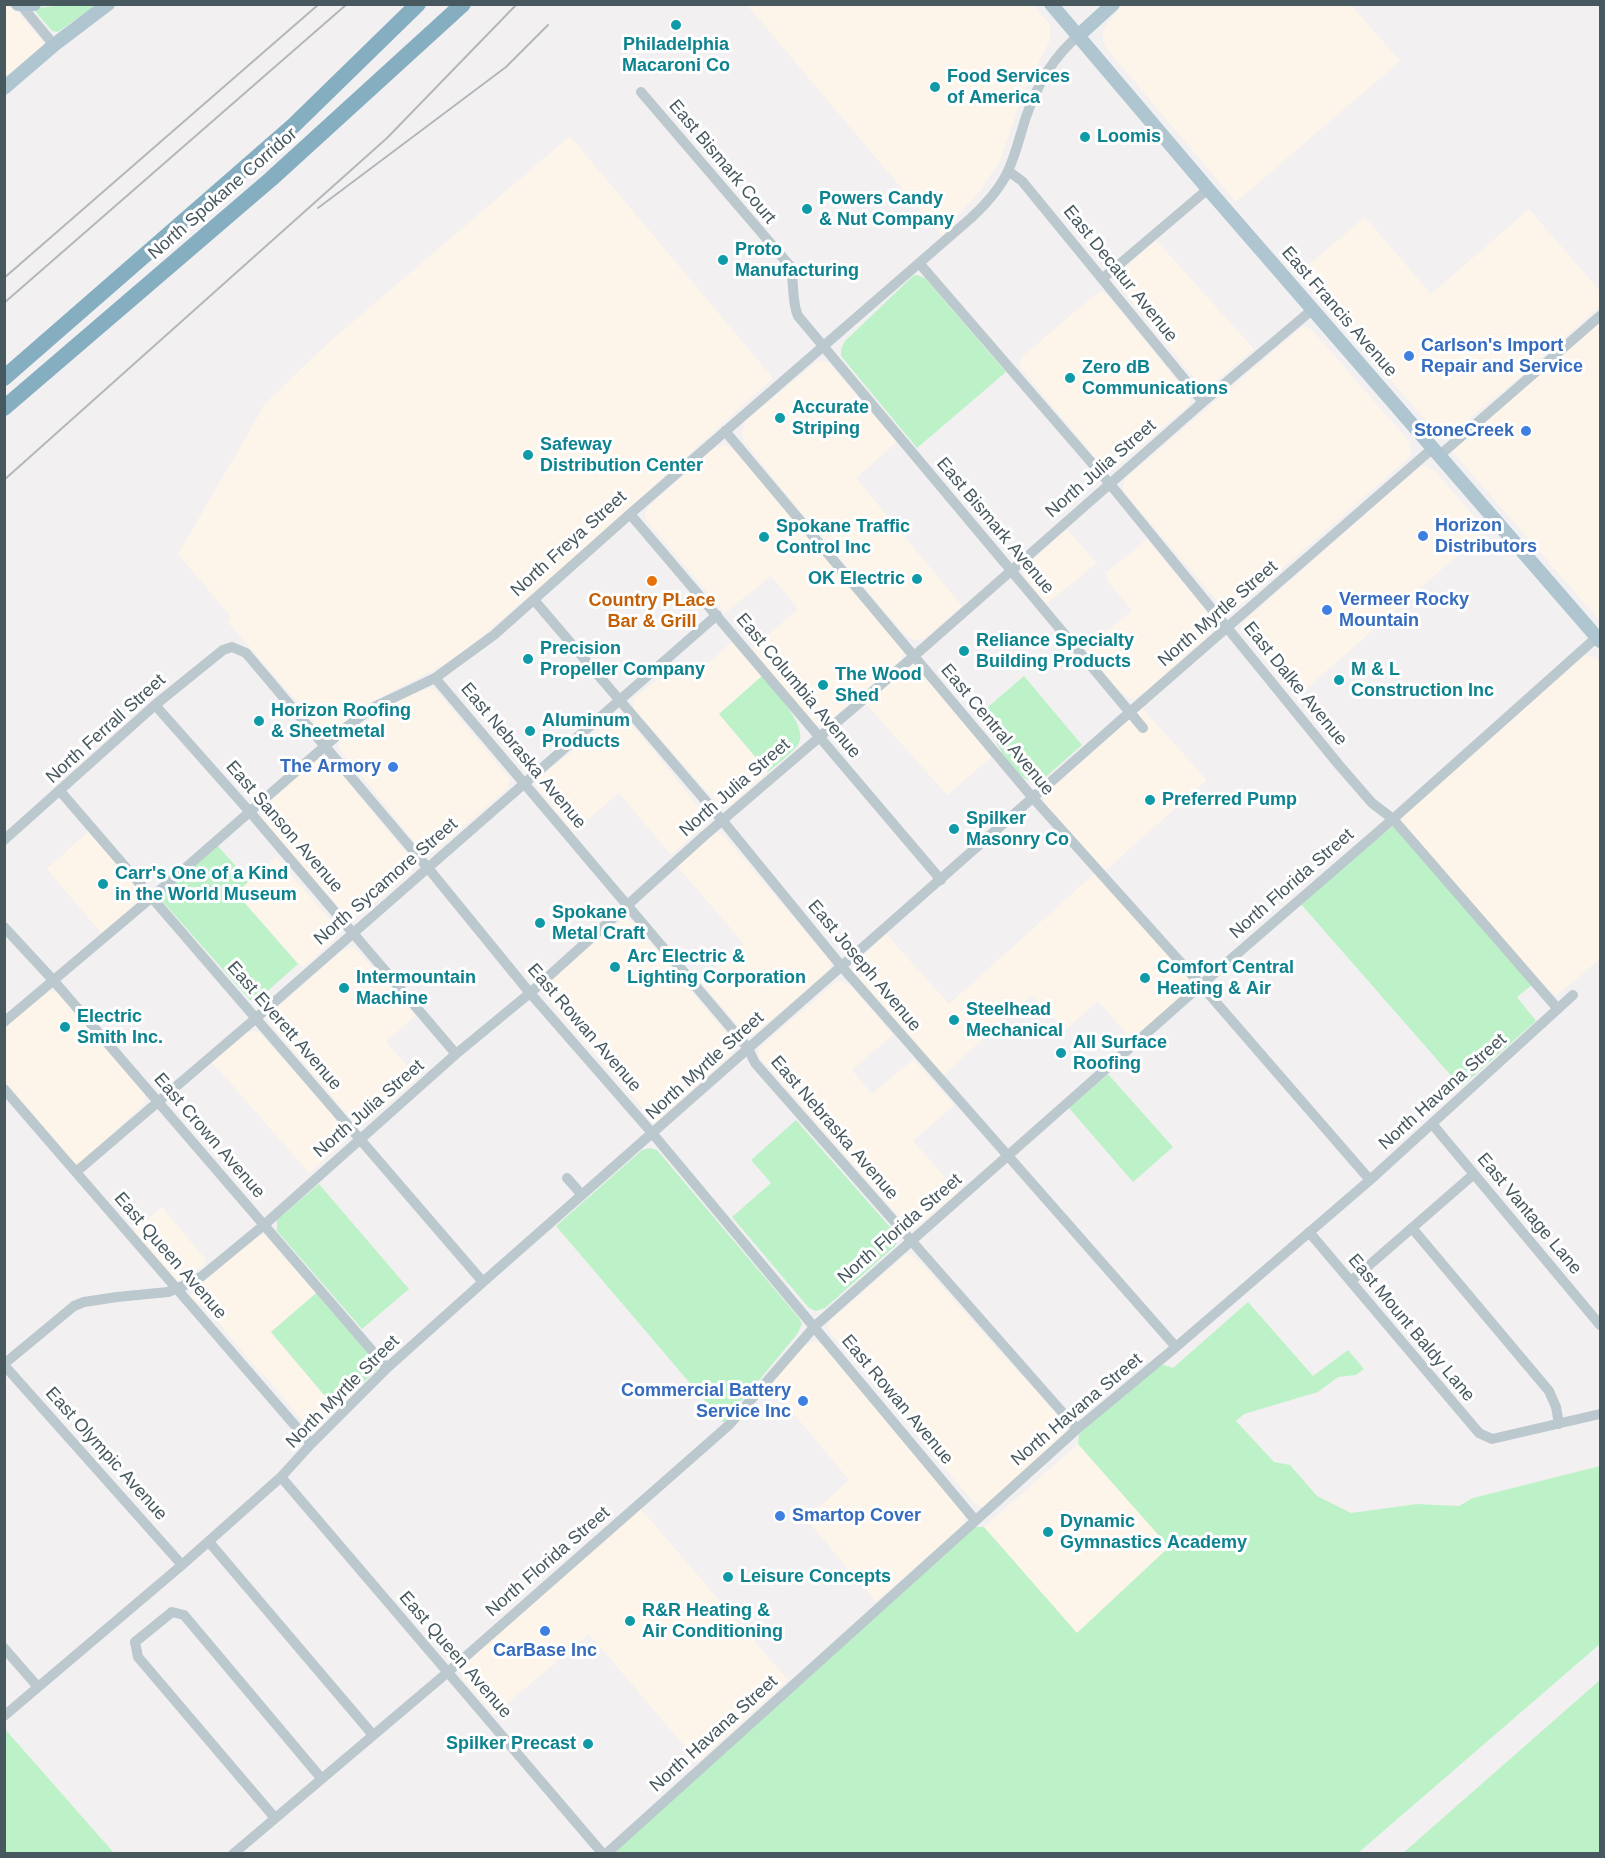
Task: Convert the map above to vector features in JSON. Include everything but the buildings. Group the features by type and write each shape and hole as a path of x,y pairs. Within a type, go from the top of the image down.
{"highway":[{"name":"North Spokane Corridor","path":"4,378 294,125 418,4"},
{"name":"North Spokane Corridor","path":"4,408 271,179 464,4"}],"main road":[{"path":"20,5 34,4"},
{"path":"4,88 54,45 108,4"},
{"name":"East Francis Avenue","path":"1051,4 1208,189 1599,639"},
{"name":"North Freya Street","path":"1078,36 1113,4"}],"street":[{"path":"20,5 54,45"},
{"name":"North Freya Street","path":"4,1022 152,898 324,746 372,708 435,678 494,635 823,345 985,206 1008,171 1043,78 1053,61 1078,36"},
{"name":"East Bismark Court","path":"641,92 790,266 794,280 793,304 798,316 823,345"},
{"name":"East Decatur Avenue","path":"1008,171 1022,182 1203,402"},
{"path":"1102,279 1208,189"},
{"name":"East Dalke Avenue","path":"919,263 1110,484 1336,761 1372,803 1393,819 1557,1009"},
{"name":"North Julia Street","path":"4,1364 74,1306 106,1298 177,1289 202,1276 264,1225 456,1054 530,993 722,820 1313,309"},
{"name":"North Myrtle Street","path":"4,1716 209,1542 281,1477 387,1368 1130,712 1228,627 1600,316"},
{"name":"East Bismark Avenue","path":"823,345 1143,728"},
{"name":"East Central Avenue","path":"725,431 1032,798 1201,985 1370,1180"},
{"name":"East Columbia Avenue","path":"630,514 941,879"},
{"name":"East Joseph Avenue","path":"534,600 722,820 842,968 1176,1347"},
{"name":"North Sycamore Street","path":"76,1172 255,1019 717,615"},
{"name":"North Florida Street","path":"233,1854 448,1672 729,1425 814,1326 1599,639"},
{"name":"North Ferrall Street","path":"4,840 155,705 223,650 232,647"},
{"name":"East Rowan Avenue","path":"232,647 246,653 428,868 530,993 653,1134 975,1520"},
{"name":"East Nebraska Avenue","path":"435,678 748,1048 755,1063 1077,1429"},
{"name":"East Sanson Avenue","path":"155,705 249,811 456,1054"},
{"name":"East Everett Avenue","path":"60,791 483,1282"},
{"name":"East Crown Avenue","path":"4,927 54,981 387,1368"},
{"name":"North Havana Street","path":"604,1854 1077,1429 1370,1180 1573,996"},
{"name":"East Queen Avenue","path":"4,1089 311,1444"},
{"name":"East Vantage Lane","path":"1433,1125 1600,1325"},
{"path":"1351,1281 1474,1174"},
{"path":"567,1178 582,1195"},
{"path":"1412,1228 1550,1391 1559,1424 1600,1414"},
{"name":"East Mount Baldy Lane","path":"1309,1232 1479,1433 1492,1439 1559,1424"},
{"name":"East Olympic Avenue","path":"4,1364 182,1565"},
{"name":"East Queen Avenue","path":"281,1477 604,1854"},
{"path":"209,1542 373,1735"},
{"path":"275,1818 138,1657 135,1642 172,1612 184,1615 321,1778"},
{"path":"4,1648 38,1687"}],"shaded area":[{"path":"747,5 1033,5 1050,25 1050,40 1023,94 1000,161 977,195 942,236"},
{"path":"1122,5 1351,5 1400,61 1236,202 1106,48 1102,35 1104,28"},
{"path":"5,6 15,9 44,46 11,74 5,75"},
{"path":"570,136 773,378 584,549 468,648 447,663 373,701 330,732 324,731 227,621 231,617 178,554 265,404 328,343"},
{"path":"1529,209 1600,291 1600,306 1525,373 1443,440 1298,274 1365,217 1431,294"},
{"path":"1156,240 1254,349 1210,386 1199,384 1115,281 1118,274"},
{"path":"1102,292 1109,297 1190,396 1190,403 1187,407 1112,470 1104,468 1019,366 1022,357 1093,296"},
{"path":"1600,322 1600,621 1452,451"},
{"path":"1302,327 1311,329 1409,441 1412,452 1406,460 1237,608 1226,611 1124,492 1123,484 1127,477"},
{"path":"819,360 828,362 897,442 856,478 962,606 924,639 914,640 905,635 806,519 744,441 742,433 745,421"},
{"path":"720,446 734,449 904,650 901,660 824,725 818,726 810,721 752,649 798,609 771,576 725,613 646,520 645,513 648,507 713,449"},
{"path":"1423,466 1434,470 1486,530 1296,698 1244,633 1242,623"},
{"path":"1067,529 1097,563 1046,604 1025,578 1023,570"},
{"path":"1147,539 1215,622 1212,632 1145,692 1136,698 1129,699 1115,686 1084,648 1132,611 1106,579 1108,577 1106,573"},
{"path":"734,640 763,675 719,714 768,772 731,805 726,806 720,805 712,797 633,708 633,704 634,698 677,664 689,679"},
{"path":"1587,655 1596,658 1600,663 1600,959 1556,996 1538,980 1401,825 1400,818"},
{"path":"913,664 993,756 947,795 866,704"},
{"path":"434,689 438,693 510,779 508,788 429,854 421,850 338,747 340,739 347,733 419,690"},
{"path":"1142,708 1207,780 1105,871 1043,801 1043,797"},
{"path":"620,714 626,717 706,816 704,826 671,855 619,793 573,832 537,788 538,778"},
{"path":"322,756 329,758 413,862 412,872 355,919 347,917 263,820 259,811 263,804 316,758"},
{"path":"90,830 143,892 141,899 101,933 47,869"},
{"path":"715,833 720,833 725,837 831,962 829,972 749,1036 701,982 744,944 677,866"},
{"path":"276,857 337,928 335,939 303,967 236,893"},
{"path":"1095,873 1187,976 1189,983 1184,993 1132,1040 1098,1001 1065,1030 1032,995 941,1077 852,969 854,964 886,934 949,1004"},
{"path":"624,917 631,920 735,1046 730,1056 655,1123 559,1014 543,991 546,984"},
{"path":"352,947 416,1015 386,1042 418,1078 362,1125 355,1123 269,1020 272,1012 343,950"},
{"path":"836,982 843,982 853,988 893,1035 852,1070 872,1094 913,1059 954,1105 913,1141 958,1192 915,1228 907,1226 759,1057 759,1048"},
{"path":"50,991 60,993 145,1094 144,1104 79,1164 73,1162 5,1081 4,1026"},
{"path":"248,1032 259,1032 334,1116 347,1137 309,1173 211,1061"},
{"path":"162,1207 206,1260 205,1265 181,1281 177,1281 133,1232"},
{"path":"259,1235 265,1235 316,1293 271,1333 335,1408 313,1429 309,1429 207,1309 192,1300 190,1295"},
{"path":"910,1254 921,1263 1063,1419 1066,1431 1062,1438 983,1507 975,1504 828,1330 828,1324 832,1319 905,1255"},
{"path":"814,1341 822,1344 965,1513 964,1524 876,1602 806,1519 849,1480 769,1384 799,1349"},
{"path":"1078,1444 1169,1547 1077,1633 984,1527"},
{"path":"640,1508 788,1680 698,1762 589,1634 494,1715 463,1679 461,1673 464,1662"}],"green space":[{"path":"96,5 58,32 52,31 35,11 36,8"},
{"path":"913,276 925,278 1006,372 917,448 841,356 841,349 845,341"},
{"path":"763,675 794,718 799,727 800,736 799,743 793,750 768,772 719,714"},
{"path":"1024,676 1082,745 1040,782 1030,781 1012,767 997,744 982,712"},
{"path":"1393,826 1532,985 1517,997 1536,1021 1461,1087 1300,903"},
{"path":"217,845 249,881 236,893 298,964 261,997 261,1000 250,1000 163,902 162,896 165,892"},
{"path":"1108,1074 1173,1147 1133,1182 1069,1108"},
{"path":"796,1120 897,1235 898,1240 895,1246 825,1308 816,1311 809,1308 732,1217 771,1183 751,1160"},
{"path":"650,1148 657,1150 802,1324 798,1333 724,1423 556,1226 642,1150"},
{"path":"319,1184 409,1289 362,1329 277,1231 277,1220"},
{"path":"316,1293 377,1364 377,1370 335,1408 271,1332"},
{"path":"1248,1302 1313,1376 1348,1350 1364,1369 1356,1375 1338,1377 1318,1392 1244,1414 1236,1421 1274,1462 1290,1465 1317,1496 1351,1513 1417,1504 1459,1506 1473,1498 1600,1466 1600,1644 1358,1853 616,1854 618,1847 973,1527 984,1527 1077,1633 1169,1547 1078,1444 1079,1434 1158,1363 1173,1368"},
{"path":"1600,1680 1600,1853 1403,1853"},
{"path":"4,1728 114,1853 5,1853"}],"railway":[{"path":"4,278 319,4"},
{"path":"4,303 347,4"},
{"path":"4,480 387,138 517,4"},
{"path":"318,208 506,67 548,25"}],"place":[{"name":"Philadelphia Macaroni Co","path":"676,25"},
{"name":"Food Services of America","path":"935,87"},
{"name":"Loomis","path":"1085,137"},
{"name":"Powers Candy & Nut Company","path":"807,209"},
{"name":"Proto Manufacturing","path":"723,260"},
{"name":"Carlson's Import Repair and Service","path":"1409,356"},
{"name":"Zero dB Communications","path":"1070,378"},
{"name":"Accurate Striping","path":"780,418"},
{"name":"StoneCreek","path":"1526,431"},
{"name":"Safeway Distribution Center","path":"528,455"},
{"name":"Horizon Distributors","path":"1423,536"},
{"name":"Spokane Traffic Control Inc","path":"764,537"},
{"name":"OK Electric","path":"917,579"},
{"name":"Country PLace Bar & Grill","path":"652,581"},
{"name":"Vermeer Rocky Mountain","path":"1327,610"},
{"name":"Reliance Specialty Building Products","path":"964,651"},
{"name":"Precision Propeller Company","path":"528,659"},
{"name":"M & L Construction Inc","path":"1339,680"},
{"name":"The Wood Shed","path":"823,685"},
{"name":"Horizon Roofing & Sheetmetal","path":"259,721"},
{"name":"Aluminum Products","path":"530,731"},
{"name":"The Armory","path":"393,767"},
{"name":"Preferred Pump","path":"1150,800"},
{"name":"Spilker Masonry Co","path":"954,829"},
{"name":"Carr's One of a Kind in the World Museum","path":"103,884"},
{"name":"Spokane Metal Craft","path":"540,923"},
{"name":"Arc Electric & Lighting Corporation","path":"615,967"},
{"name":"Comfort Central Heating & Air","path":"1145,978"},
{"name":"Intermountain Machine","path":"344,988"},
{"name":"Steelhead Mechanical","path":"954,1020"},
{"name":"Electric Smith Inc.","path":"65,1027"},
{"name":"All Surface Roofing","path":"1061,1053"},
{"name":"Commercial Battery Service Inc","path":"803,1401"},
{"name":"Smartop Cover","path":"780,1516"},
{"name":"Dynamic Gymnastics Academy","path":"1048,1532"},
{"name":"Leisure Concepts","path":"728,1577"},
{"name":"R&R Heating & Air Conditioning","path":"630,1621"},
{"name":"CarBase Inc","path":"545,1631"},
{"name":"Spilker Precast","path":"588,1744"}]}
